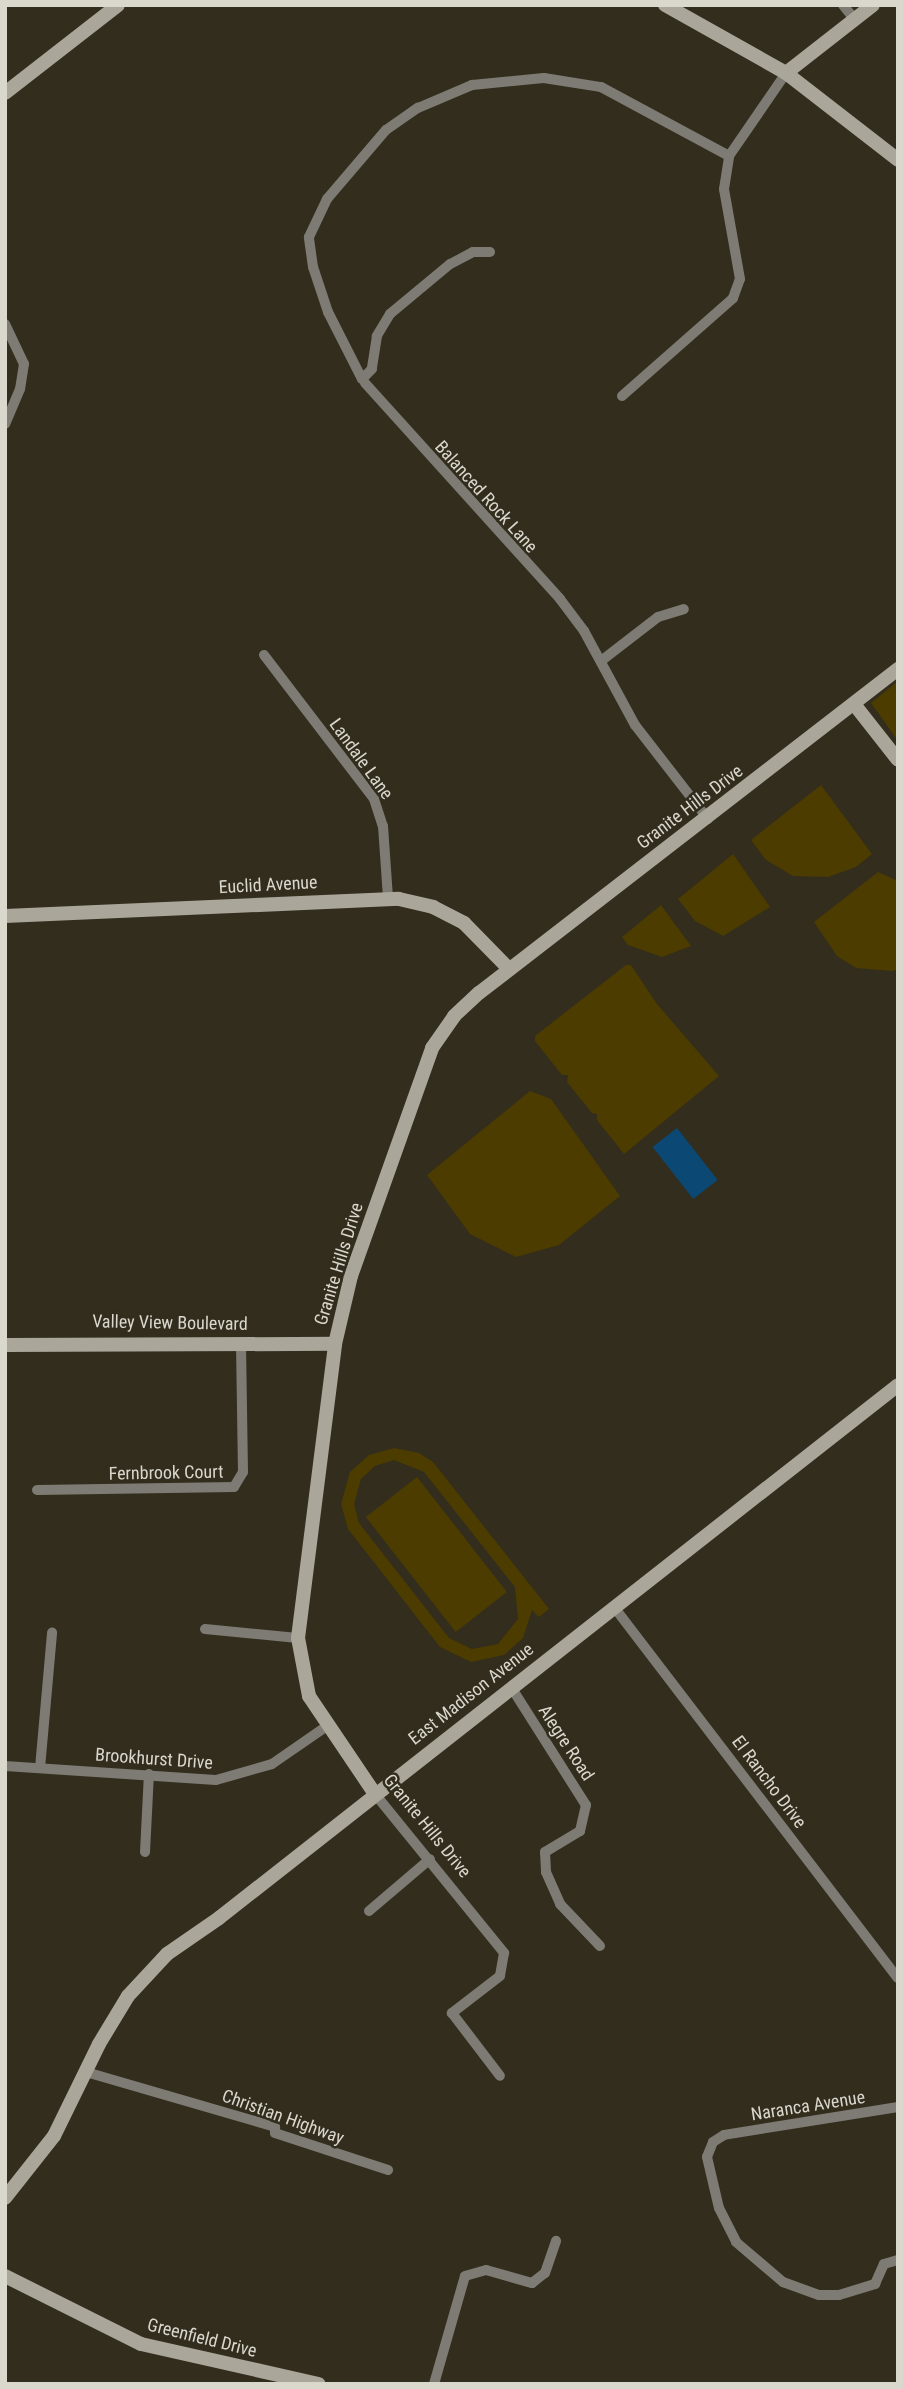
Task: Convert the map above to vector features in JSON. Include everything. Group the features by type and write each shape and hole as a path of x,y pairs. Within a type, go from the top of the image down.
{"street":[{"path":"5,93 118,5"},
{"path":"666,5 786,73 898,160"},
{"path":"843,5 855,20"},
{"path":"622,396 733,298 740,279 737,244 726,204 729,156 786,73 873,5"},
{"name":"Balanced Rock Lane","path":"708,819 635,725 584,631 363,381 328,312 313,267 309,237 316,216 336,187 386,130 418,108 472,85 511,78 579,82 628,100 729,156"},
{"path":"363,381 372,369 377,336 390,314 450,264 473,252 491,253"},
{"path":"5,324 24,364 20,389 5,424"},
{"path":"601,661 658,617 684,609"},
{"name":"Landale Lane","path":"264,655 374,799 383,826 388,898"},
{"name":"Granite Hills Drive","path":"500,2076 452,2012 500,1976 504,1953 375,1794 327,1726 303,1680 298,1638 335,1344 355,1265 432,1048 461,1008 898,669"},
{"path":"853,704 898,760"},
{"name":"Euclid Avenue","path":"5,916 388,898 422,904 454,917 509,969"},
{"name":"Fernbrook Court","path":"37,1490 234,1487 243,1472 241,1343"},
{"name":"Valley View Boulevard","path":"5,1345 335,1344"},
{"name":"East Madison Avenue","path":"5,2198 48,2145 128,1996 167,1954 898,1385"},
{"name":"El Rancho Drive","path":"614,1607 898,1978"},
{"path":"205,1629 298,1638"},
{"path":"40,1768 52,1633"},
{"name":"Alegre Road","path":"510,1687 586,1805 580,1831 545,1852 546,1872 560,1904 600,1946"},
{"name":"Brookhurst Drive","path":"5,1766 216,1780 239,1777 284,1758 327,1726"},
{"path":"145,1852 149,1774"},
{"path":"369,1911 430,1859"},
{"name":"Christian Highway","path":"86,2072 275,2127 275,2133 388,2170"},
{"name":"Naranca Avenue","path":"898,2107 724,2135 708,2149 719,2208 736,2242 754,2262 783,2283 829,2295 864,2290 875,2284 884,2264 898,2260"},
{"path":"434,2384 465,2276 486,2270 532,2283 545,2273 556,2241"},
{"name":"Greenfield Drive","path":"5,2276 141,2344 319,2384"}],"shaded area":[{"path":"898,681 898,741 871,703"},
{"path":"821,785 872,854 856,867 828,877 793,876 766,860 751,840"},
{"path":"733,854 770,907 723,936 695,921 678,899"},
{"path":"878,872 898,881 898,969 893,971 856,968 837,956 814,922"},
{"path":"661,905 691,946 662,957 628,945 622,937"},
{"path":"626,965 631,965 657,1004 719,1076 624,1154 597,1120 597,1114 592,1113 567,1082 568,1075 562,1075 535,1041 535,1036"},
{"path":"530,1091 551,1099 620,1196 559,1245 516,1257 470,1234 427,1175"},
{"path":"394,1448 419,1453 433,1462 549,1609 539,1617 532,1610 523,1638 504,1655 471,1662 440,1647 348,1529 341,1504 350,1472 369,1455","holes":["394,1460 424,1472 515,1587 518,1619 498,1644 472,1649 449,1638 359,1523 354,1504 361,1479 375,1466"]},
{"path":"417,1477 507,1592 456,1632 366,1517"}],"water":[{"path":"677,1128 718,1180 693,1199 653,1147"}]}
